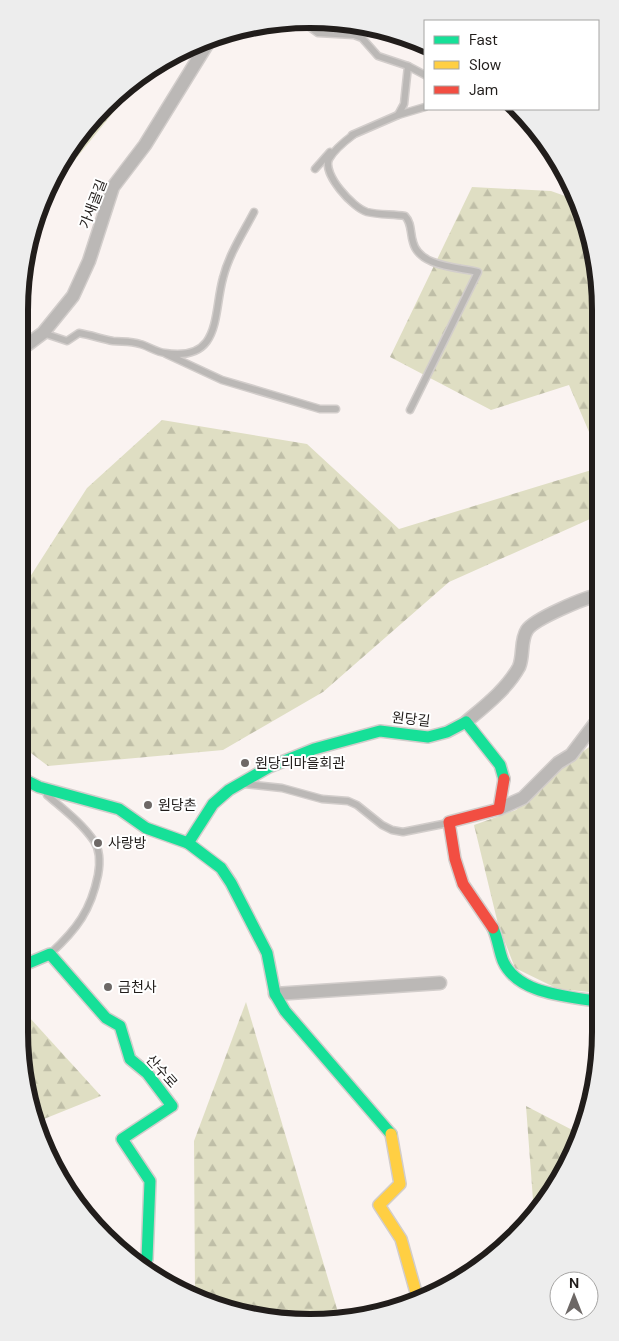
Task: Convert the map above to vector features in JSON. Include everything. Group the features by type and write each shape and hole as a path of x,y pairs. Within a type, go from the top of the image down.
{"street":[{"name":"가새골길","path":"28,344 43,333 73,296 89,260 113,187 145,145 205,48"},
{"path":"500,809 505,781 500,765 466,722 497,695 520,665 524,637 528,628 535,622 553,615 575,601 592,597"},
{"name":"원당길","path":"188,842 213,805 239,784 312,749 366,734 390,730 415,736 432,737 452,730 466,722"},
{"path":"592,727 571,754 558,763 523,798 500,809 450,822 460,877 467,892 494,928 503,958 510,970 544,992 592,1001"},
{"path":"28,782 38,787 82,800 108,804 119,808 146,828 188,842 221,868 231,883 267,953 275,994 285,1011 393,1136 400,1184 379,1205 401,1239 416,1292"},
{"path":"28,963 50,954"},
{"name":"산수로","path":"50,954 106,1018 120,1026 126,1037 130,1059 147,1073 172,1106 122,1138 150,1181 146,1261"},
{"path":"275,994 440,984"}],"lane":[{"path":"311,28 318,32 362,38 378,56 408,66 424,74"},
{"path":"398,114 404,104 408,66"},
{"path":"315,169 340,142 398,114 424,107"},
{"path":"353,135 329,159 327,166 328,174 353,204 365,212 405,216 409,220 414,247 420,255 428,261 478,272 410,410"},
{"path":"165,353 200,348 209,340 214,328 223,278 230,259 254,212"},
{"path":"43,333 68,341 79,333 140,344 165,353 222,380 320,409 336,409"},
{"path":"239,784 282,788 322,799 348,801 357,805 382,825 392,830 403,832 450,822"},
{"path":"38,787 85,829 96,842 99,854 99,868 91,904 68,938 50,954"}],"green space":[{"path":"129,93 60,178 75,153 97,124"},
{"path":"472,187 551,191 568,197 582,237 591,291 592,439 569,385 491,410 390,357"},
{"path":"162,420 307,444 399,529 592,470 592,518 449,582 323,692 223,750 48,766 28,751 28,580 87,488"},
{"path":"592,745 592,992 558,989 515,968 498,924 474,825 516,810 561,767"},
{"path":"246,1002 338,1312 310,1314 254,1308 219,1299 195,1289 194,1141"},
{"path":"28,1016 101,1096 41,1120 30,1068"},
{"path":"526,1106 573,1131 554,1172 527,1211 533,1200"}],"traffic: fast":[{"path":"28,782 39,787 119,809 146,828 188,843 213,804 229,790 269,767 314,749 380,731 428,737 447,732 466,722 500,765 504,779"},
{"path":"188,843 221,868 231,883 267,953 275,994 285,1011 391,1134"},
{"path":"493,928 503,961 510,972 520,981 546,992 592,1001"},
{"path":"28,963 50,954 106,1018 120,1026 130,1059 147,1073 172,1106 122,1139 150,1181 146,1261"}],"traffic: slow":[{"path":"391,1134 400,1184 379,1205 401,1239 416,1292"}],"traffic: jam":[{"path":"493,928 463,884 455,859 449,822 499,809 504,779"}],"place":[{"name":"원당리마을회관","path":"245,763"},
{"name":"원당촌","path":"148,805"},
{"name":"사랑방","path":"98,843"},
{"name":"금천사","path":"108,987"}]}
